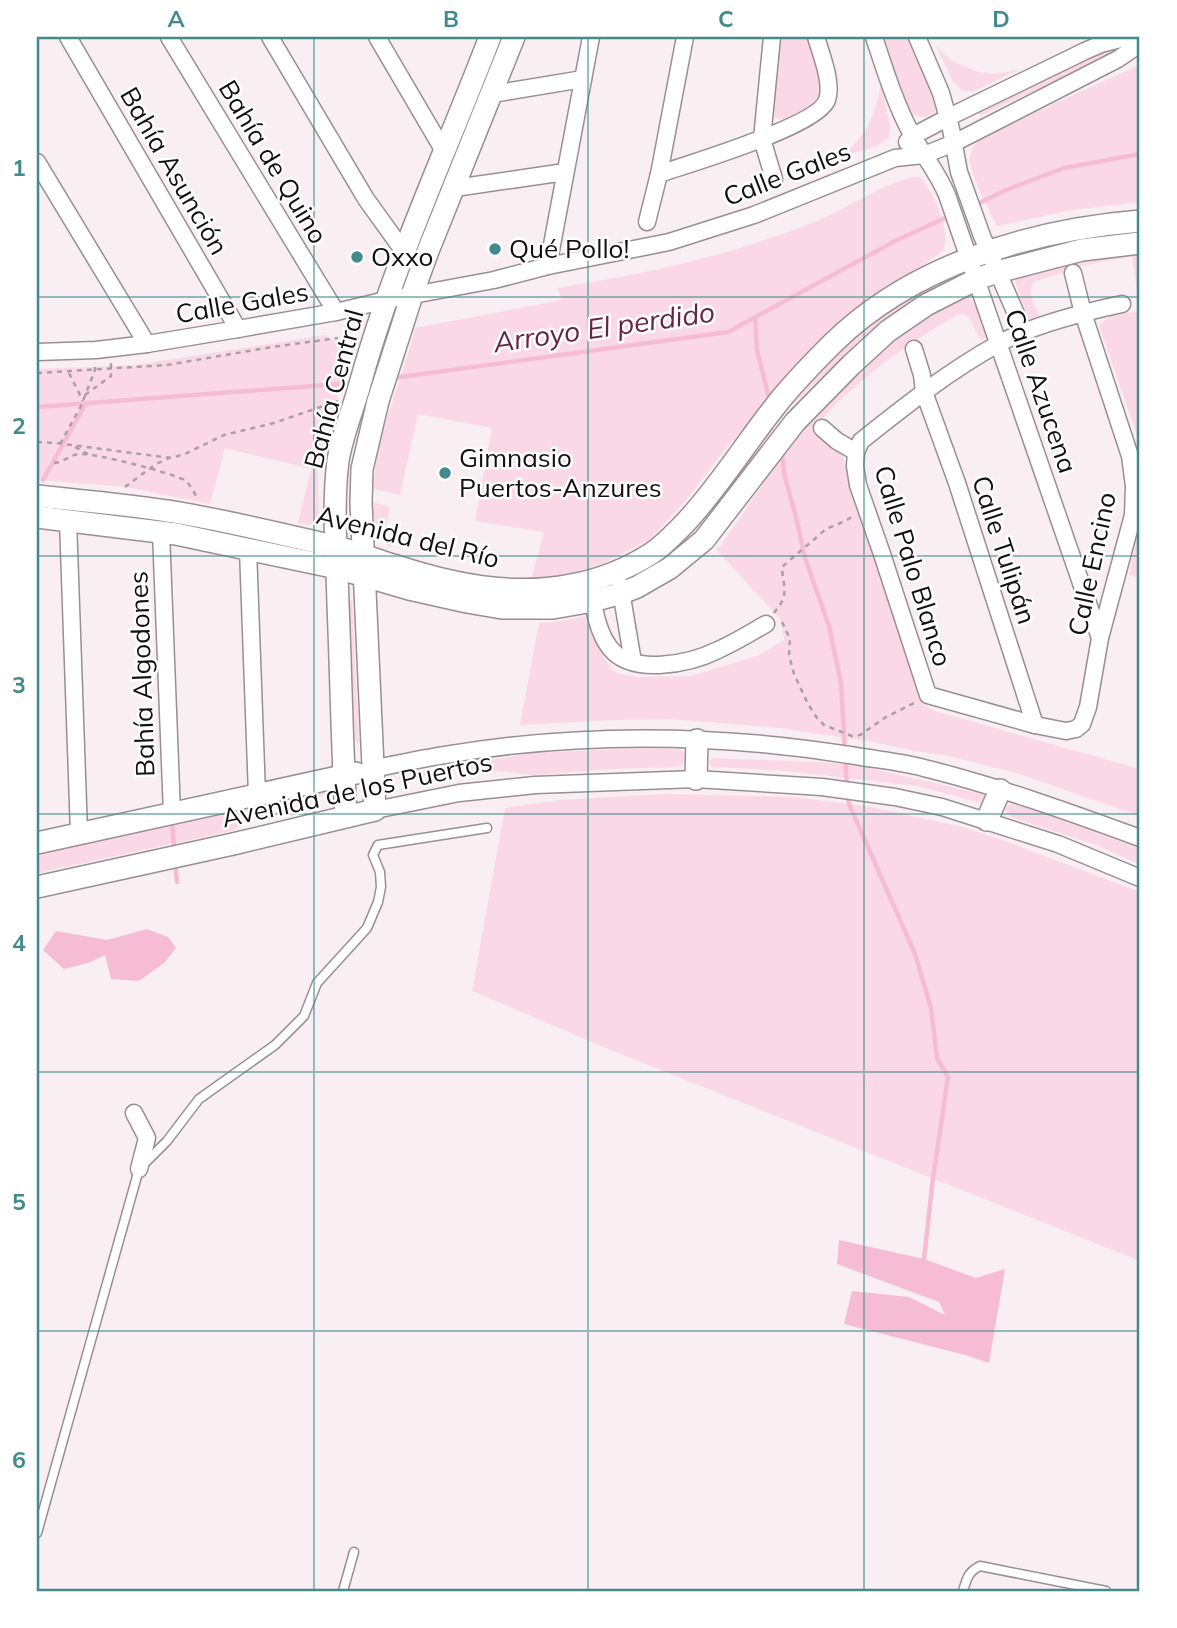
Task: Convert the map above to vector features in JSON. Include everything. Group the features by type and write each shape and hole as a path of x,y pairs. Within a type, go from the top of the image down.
{"street":[{"name":"Bahía Asunción","path":"68,37 238,329"},
{"name":"Bahía de Quino","path":"169,37 336,312"},
{"path":"270,37 366,199 403,253 420,272"},
{"path":"377,37 445,153"},
{"name":"Bahía Central","path":"375,810 361,503 362,469 377,406 420,272 514,37"},
{"path":"548,266 591,37"},
{"path":"647,222 685,37"},
{"path":"772,37 762,139 774,179"},
{"path":"659,174 762,139 823,108 829,84 816,37"},
{"path":"874,37 893,92 913,136 976,246 987,275"},
{"path":"918,37 948,117 976,246"},
{"name":"Calle Gales","path":"895,158 913,136 948,117 1085,51 1128,37"},
{"name":"Bahía Central","path":"346,816 337,558 338,460 350,401 403,253 445,153 484,41"},
{"name":"Calle Gales","path":"42,352 96,350 147,344 336,312 669,242 754,215 895,158 924,155 954,143 1118,59 1140,44"},
{"path":"492,94 583,79"},
{"path":"37,162 147,344"},
{"path":"455,188 565,172"},
{"name":"Avenida del Río","path":"591,592 618,570 653,552 673,536 726,473 774,407 833,343 864,317 976,246 1140,221"},
{"name":"Avenida del Río","path":"37,517 172,526 241,525 364,565 409,590 502,608 591,592 622,593 670,568 704,540 795,422 850,365 888,331 926,305 987,275 1083,250 1140,243"},
{"name":"Calle Encino","path":"1073,273 1083,313 1130,456 1134,486 1133,515 1100,638 1088,707"},
{"name":"Calle Azucena","path":"987,275 1024,332"},
{"name":"Calle Azucena","path":"987,275 999,343 1100,638"},
{"path":"822,428 837,441 858,447 924,392 999,343 1083,313 1122,304"},
{"path":"37,336 42,352"},
{"name":"Calle Tulipán","path":"914,349 922,374 924,392 957,483 1035,725"},
{"path":"350,401 377,406"},
{"path":"774,407 795,422"},
{"name":"Calle Palo Blanco","path":"858,447 855,466 858,485 928,695 1066,731 1076,729 1082,724 1088,707"},
{"name":"Avenida del Río","path":"37,496 104,503 248,549 337,558"},
{"path":"68,520 79,833"},
{"name":"Bahía Algodones","path":"172,526 172,814"},
{"path":"248,549 257,795"},
{"path":"618,570 632,662"},
{"path":"591,592 603,635 609,646 618,656 632,662 655,666 716,652 766,624"},
{"name":"Avenida de los Puertos","path":"37,843 444,755 523,745 603,740 697,740 819,750 922,767 1000,790 1140,838"},
{"path":"696,779 697,740"},
{"name":"Avenida de los Puertos","path":"37,887 428,799 535,785 696,779 821,787 895,797 942,807 1058,844 1140,878"},
{"path":"987,820 1000,790"},
{"path":"134,1113 147,1138 139,1169"}],"lane":[{"path":"37,1533 139,1169 167,1141 199,1099 275,1045 304,1016 317,983 367,928 381,887 380,872 373,855 378,845 487,828"},
{"path":"343,1591 354,1552"},
{"path":"963,1591 972,1570 980,1566 1106,1591"}],"path":[{"path":"37,373 167,365 338,338"},
{"path":"85,395 111,376 111,363"},
{"path":"60,444 83,401 95,364"},
{"path":"66,366 83,401"},
{"path":"119,490 156,464 225,435 350,401"},
{"path":"37,442 172,458"},
{"path":"72,446 90,455"},
{"path":"54,463 79,454 150,468 187,482 202,506"},
{"path":"766,624 785,594 782,567 826,529 867,509"},
{"path":"766,624 781,620 790,639 789,655 794,674 808,704 824,725 852,736 860,735 928,695"}],"shaded area":[{"path":"779,37 808,37 822,77 821,92 817,99 806,108 782,119 770,114"},
{"path":"884,37 908,37 931,78 939,105 928,116 919,117 907,107"},
{"path":"1129,41 1133,46 979,114 981,110 1087,57"},
{"path":"936,46 950,60 978,72 998,74 1020,69 972,92 961,90 953,81"},
{"path":"1140,65 1140,202 1071,210 997,226 971,167 972,151 982,136"},
{"path":"881,84 890,125 889,137 868,149 844,154 870,123"},
{"path":"920,177 936,202 944,224 945,244 942,252 857,308 769,398 687,499 650,539 600,565 530,584 544,532 475,521 492,428 418,414 400,495 374,489 384,428 415,328 562,300 557,288 732,251 811,223 887,186"},
{"path":"1132,248 1132,255 1140,255 1140,311 1132,256 1081,266 1034,282 1031,295 1040,317 1028,318 1015,281 1017,275"},
{"path":"955,272 955,277 918,297 860,340 788,406 807,378 883,311"},
{"path":"958,296 968,296 971,300 983,320 987,336 981,340 968,316 957,315 918,339 862,380 813,429 842,454 924,705 935,711 1140,769 1140,816 1013,772 944,755 780,728 670,719 520,725 539,623 588,616 594,623 603,656 612,670 636,677 691,676 757,656 784,640 781,620 716,549 788,447 852,378 868,366 888,339"},
{"path":"1140,311 1140,444 1099,325 1110,316"},
{"path":"325,335 335,341 341,362 337,398 323,432 318,474 319,516 310,525 298,523 311,469 225,448 210,504 126,487 37,480 37,369 135,365"},
{"path":"769,427 774,428 772,432 712,515 676,549 638,573"},
{"path":"372,502 390,507 386,529 388,538 392,541 391,547 380,535"},
{"path":"1140,520 1140,578 1129,575"},
{"path":"350,600 352,601 359,743 355,740"},
{"path":"679,749 687,754 687,757 677,767 534,775 468,768 399,779 400,775 533,753"},
{"path":"712,758 857,765 982,794 986,798 985,802 981,803 917,786 786,771 714,767 709,762"},
{"path":"327,789 335,790 333,793 272,807 231,831 37,873 37,851"},
{"path":"663,794 793,797 866,806 963,827 1140,892 1140,1261 618,1053 472,991 505,808 560,800"},
{"path":"1012,804 1140,849 1140,865 1099,846 1011,817 1005,809"},
{"path":"147,929 168,937 176,948 164,963 139,981 111,979 105,955 64,969 43,950 56,931 107,940"},
{"path":"839,1240 924,1259 976,1278 1005,1269 989,1363 844,1324 852,1291 909,1297 945,1315 939,1302 837,1264"}],"waterway":[{"name":"Arroyo El perdido","path":"975,205 1064,168 1140,154"},
{"name":"Arroyo El perdido","path":"393,378 728,332 897,240 967,208"},
{"path":"755,317 757,350 769,398"},
{"name":"Arroyo El perdido","path":"37,407 353,383"},
{"path":"43,480 86,403"},
{"path":"782,456 805,558 829,626 841,683 847,787"},
{"path":"848,795 849,804 915,954 931,1008 937,1058 948,1077 924,1259"},
{"path":"172,820 174,850"},
{"path":"175,862 177,882"}],"place":[{"name":"Qué Pollo!","path":"495,249"},
{"name":"Oxxo","path":"357,257"},
{"name":"Gimnasio Puertos-Anzures","path":"445,473"}]}
